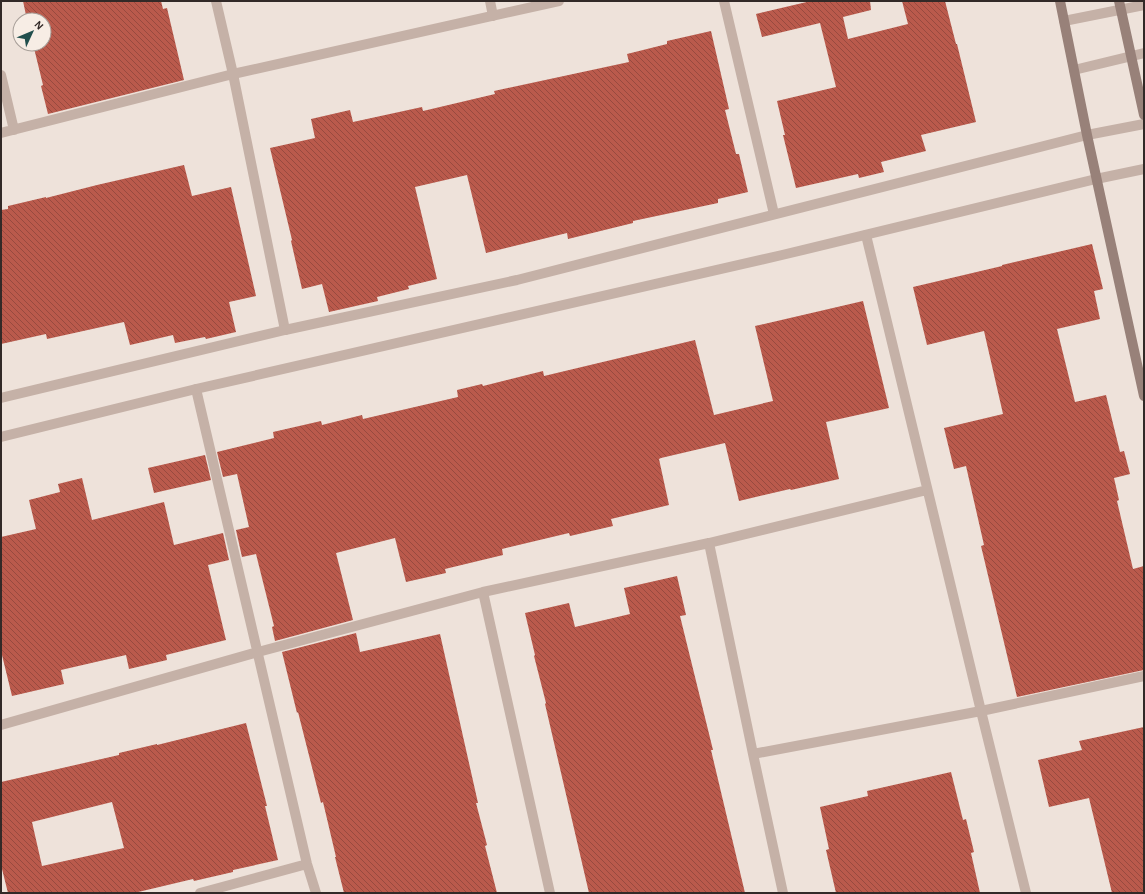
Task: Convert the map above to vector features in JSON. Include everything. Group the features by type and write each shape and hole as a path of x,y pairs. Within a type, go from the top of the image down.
{"main road":[{"path":"1060,1 1096,179 1144,396"},
{"path":"1120,6 1144,115"}],"street":[{"path":"216,1 234,74 285,330"},
{"path":"490,1 493,16"},
{"path":"1,133 234,74 559,1"},
{"path":"724,1 774,214"},
{"path":"1064,21 1120,6 1144,5"},
{"path":"1074,70 1144,53"},
{"path":"1,75 14,130"},
{"path":"1,398 285,330 517,280 1087,135 1144,124"},
{"path":"1,437 196,389 866,235 1096,179 1144,169"},
{"path":"866,235 980,712 1026,893"},
{"path":"196,389 316,893"},
{"path":"1,725 258,652 483,592 710,543 927,490"},
{"path":"710,543 783,893"},
{"path":"483,592 550,893"},
{"path":"753,754 980,712 1144,676"},
{"path":"200,893 308,864"}],"building":[{"path":"23,1 161,1 163,9 167,8 184,80 48,114 35,52 52,52 52,12 25,12"},
{"path":"811,1 870,1 871,10 843,17 848,39 908,24 902,1 945,1 976,122 921,135 926,151 881,162 884,172 859,178 858,174 796,188 783,135 785,135 777,101 836,87 820,23 762,37 756,14"},
{"path":"711,31 729,109 725,110 736,154 739,154 748,192 718,199 718,203 633,221 633,223 568,239 567,233 486,253 467,175 415,187 437,279 408,286 409,289 377,297 378,301 329,312 322,284 302,289 270,148 315,138 311,119 350,110 353,122 422,107 423,111 495,94 494,91 629,62 627,54 667,44 667,41"},
{"path":"184,165 192,196 231,187 256,296 229,302 236,332 206,339 205,337 175,343 173,335 130,345 124,322 47,339 46,334 1,344 1,210 8,209 8,206"},
{"path":"1092,244 1103,289 1094,291 1100,319 1057,329 1075,402 1106,395 1120,452 1124,451 1130,474 1114,478 1119,500 1117,501 1133,569 1144,566 1144,670 1017,697 981,546 984,545 966,466 954,469 944,428 1003,414 984,331 927,345 913,287"},
{"path":"863,301 889,408 826,422 839,479 739,501 725,443 661,458 659,459 669,505 611,519 613,526 570,536 569,533 502,549 503,555 445,569 446,573 406,582 395,538 336,553 353,620 275,641 272,627 274,626 256,554 242,557 236,530 249,527 237,474 223,477 217,452 274,438 273,432 321,421 322,425 362,415 363,419 458,397 457,390 482,384 483,386 543,371 544,376 695,340 714,415 773,401 755,326"},
{"path":"205,455 211,480 154,493 148,468"},
{"path":"82,478 92,520 164,502 174,545 223,533 229,560 208,565 226,640 166,655 167,660 129,669 126,655 61,670 64,684 12,696 1,651 1,537 36,529 29,500 60,492 58,484"},
{"path":"677,576 686,615 680,616 713,750 711,750 745,893 589,893 525,613 569,603 575,627 630,614 624,588"},
{"path":"356,633 360,652 440,634 478,803 476,803 487,845 485,846 497,893 344,893 323,802 321,803 282,652"},
{"path":"246,723 267,806 265,806 278,860 233,870 233,872 194,881 193,879 134,893 8,893 1,865 1,782","holes":["112,802 124,848 42,866 32,822"]},
{"path":"1144,727 1144,893 1112,893 1089,798 1049,807 1038,760 1082,750 1079,741"},
{"path":"951,772 963,820 966,819 974,852 971,853 980,893 836,893 826,850 829,849 820,807 868,796 867,791"}]}
